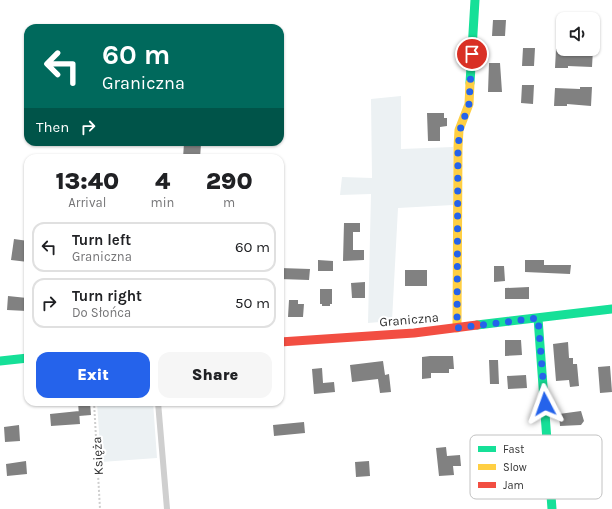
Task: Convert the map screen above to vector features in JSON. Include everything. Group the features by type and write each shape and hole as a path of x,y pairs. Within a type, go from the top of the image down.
{"street":[{"path":"457,328 458,147 460,130 469,104 475,0"},
{"name":"Graniczna","path":"284,342 414,333 612,309"},
{"path":"538,318 547,435"},
{"path":"0,361 24,358"},
{"path":"551,499 552,509"}],"lane":[{"path":"158,406 167,509"}],"path":[{"name":"Księża","path":"94,406 100,509"}],"shaded area":[{"path":"401,96 401,149 453,147 453,205 398,208 392,321 368,323 371,194 340,195 342,177 372,178 371,99"},
{"path":"97,406 153,406 157,458 101,462"}],"building":[{"path":"493,20 506,20 505,36 492,36"},
{"path":"523,48 535,48 534,66 522,66"},
{"path":"556,49 556,56 593,56 592,67 568,66 568,68 555,68"},
{"path":"489,63 500,63 502,92 488,92"},
{"path":"522,85 534,85 533,104 521,103"},
{"path":"580,87 592,87 591,106 567,104 567,106 554,106 555,88 580,89"},
{"path":"427,113 444,113 444,118 447,118 447,126 440,127 440,141 428,141"},
{"path":"184,146 201,146 200,154 183,154"},
{"path":"344,223 360,223 360,232 353,232 353,250 364,250 364,260 343,261"},
{"path":"14,239 24,240 24,262 11,260"},
{"path":"318,260 333,261 333,271 318,271"},
{"path":"525,260 544,260 544,265 571,265 570,274 525,272"},
{"path":"494,266 504,266 505,281 494,282"},
{"path":"284,268 310,269 309,280 284,279"},
{"path":"405,270 427,270 427,286 405,286"},
{"path":"365,282 365,298 352,298 351,283"},
{"path":"529,287 529,299 505,299 505,288"},
{"path":"320,289 332,289 332,304 330,304 330,306 322,306 322,304 320,304"},
{"path":"8,296 24,298 24,311 7,310"},
{"path":"289,300 298,300 298,304 304,304 303,317 288,317"},
{"path":"505,340 521,340 522,355 505,356"},
{"path":"568,342 569,358 573,358 573,364 577,364 579,386 570,387 569,380 556,381 553,344"},
{"path":"453,356 454,369 449,369 449,373 431,373 431,378 422,379 422,357"},
{"path":"489,360 498,360 499,384 490,384"},
{"path":"383,361 385,375 389,374 391,392 380,393 378,379 352,382 350,365"},
{"path":"610,366 612,392 600,393 598,367"},
{"path":"322,368 323,383 334,382 335,392 314,394 312,369"},
{"path":"526,375 527,388 508,389 507,376"},
{"path":"78,406 90,406 91,415 79,416"},
{"path":"79,411 80,424 51,426 50,414"},
{"path":"581,411 584,421 581,425 560,426 559,414"},
{"path":"304,422 305,433 274,436 273,425"},
{"path":"19,425 20,441 5,442 4,427"},
{"path":"446,447 447,456 460,455 461,466 453,466 454,475 439,476 436,448"},
{"path":"26,461 27,474 7,476 6,464"},
{"path":"369,461 370,476 356,477 355,462"}],"traffic: fast":[{"path":"470,83 475,0"},
{"path":"477,325 612,309"},
{"path":"538,318 547,435"},
{"path":"0,361 24,358"},
{"path":"551,499 552,509"}],"traffic: slow":[{"path":"457,328 458,147 459,130 469,104 470,83"}],"traffic: jam":[{"path":"284,342 414,333 477,325"}],"route":[{"path":"472,54 469,104 460,130 458,147 457,328 538,318 545,404"}]}
